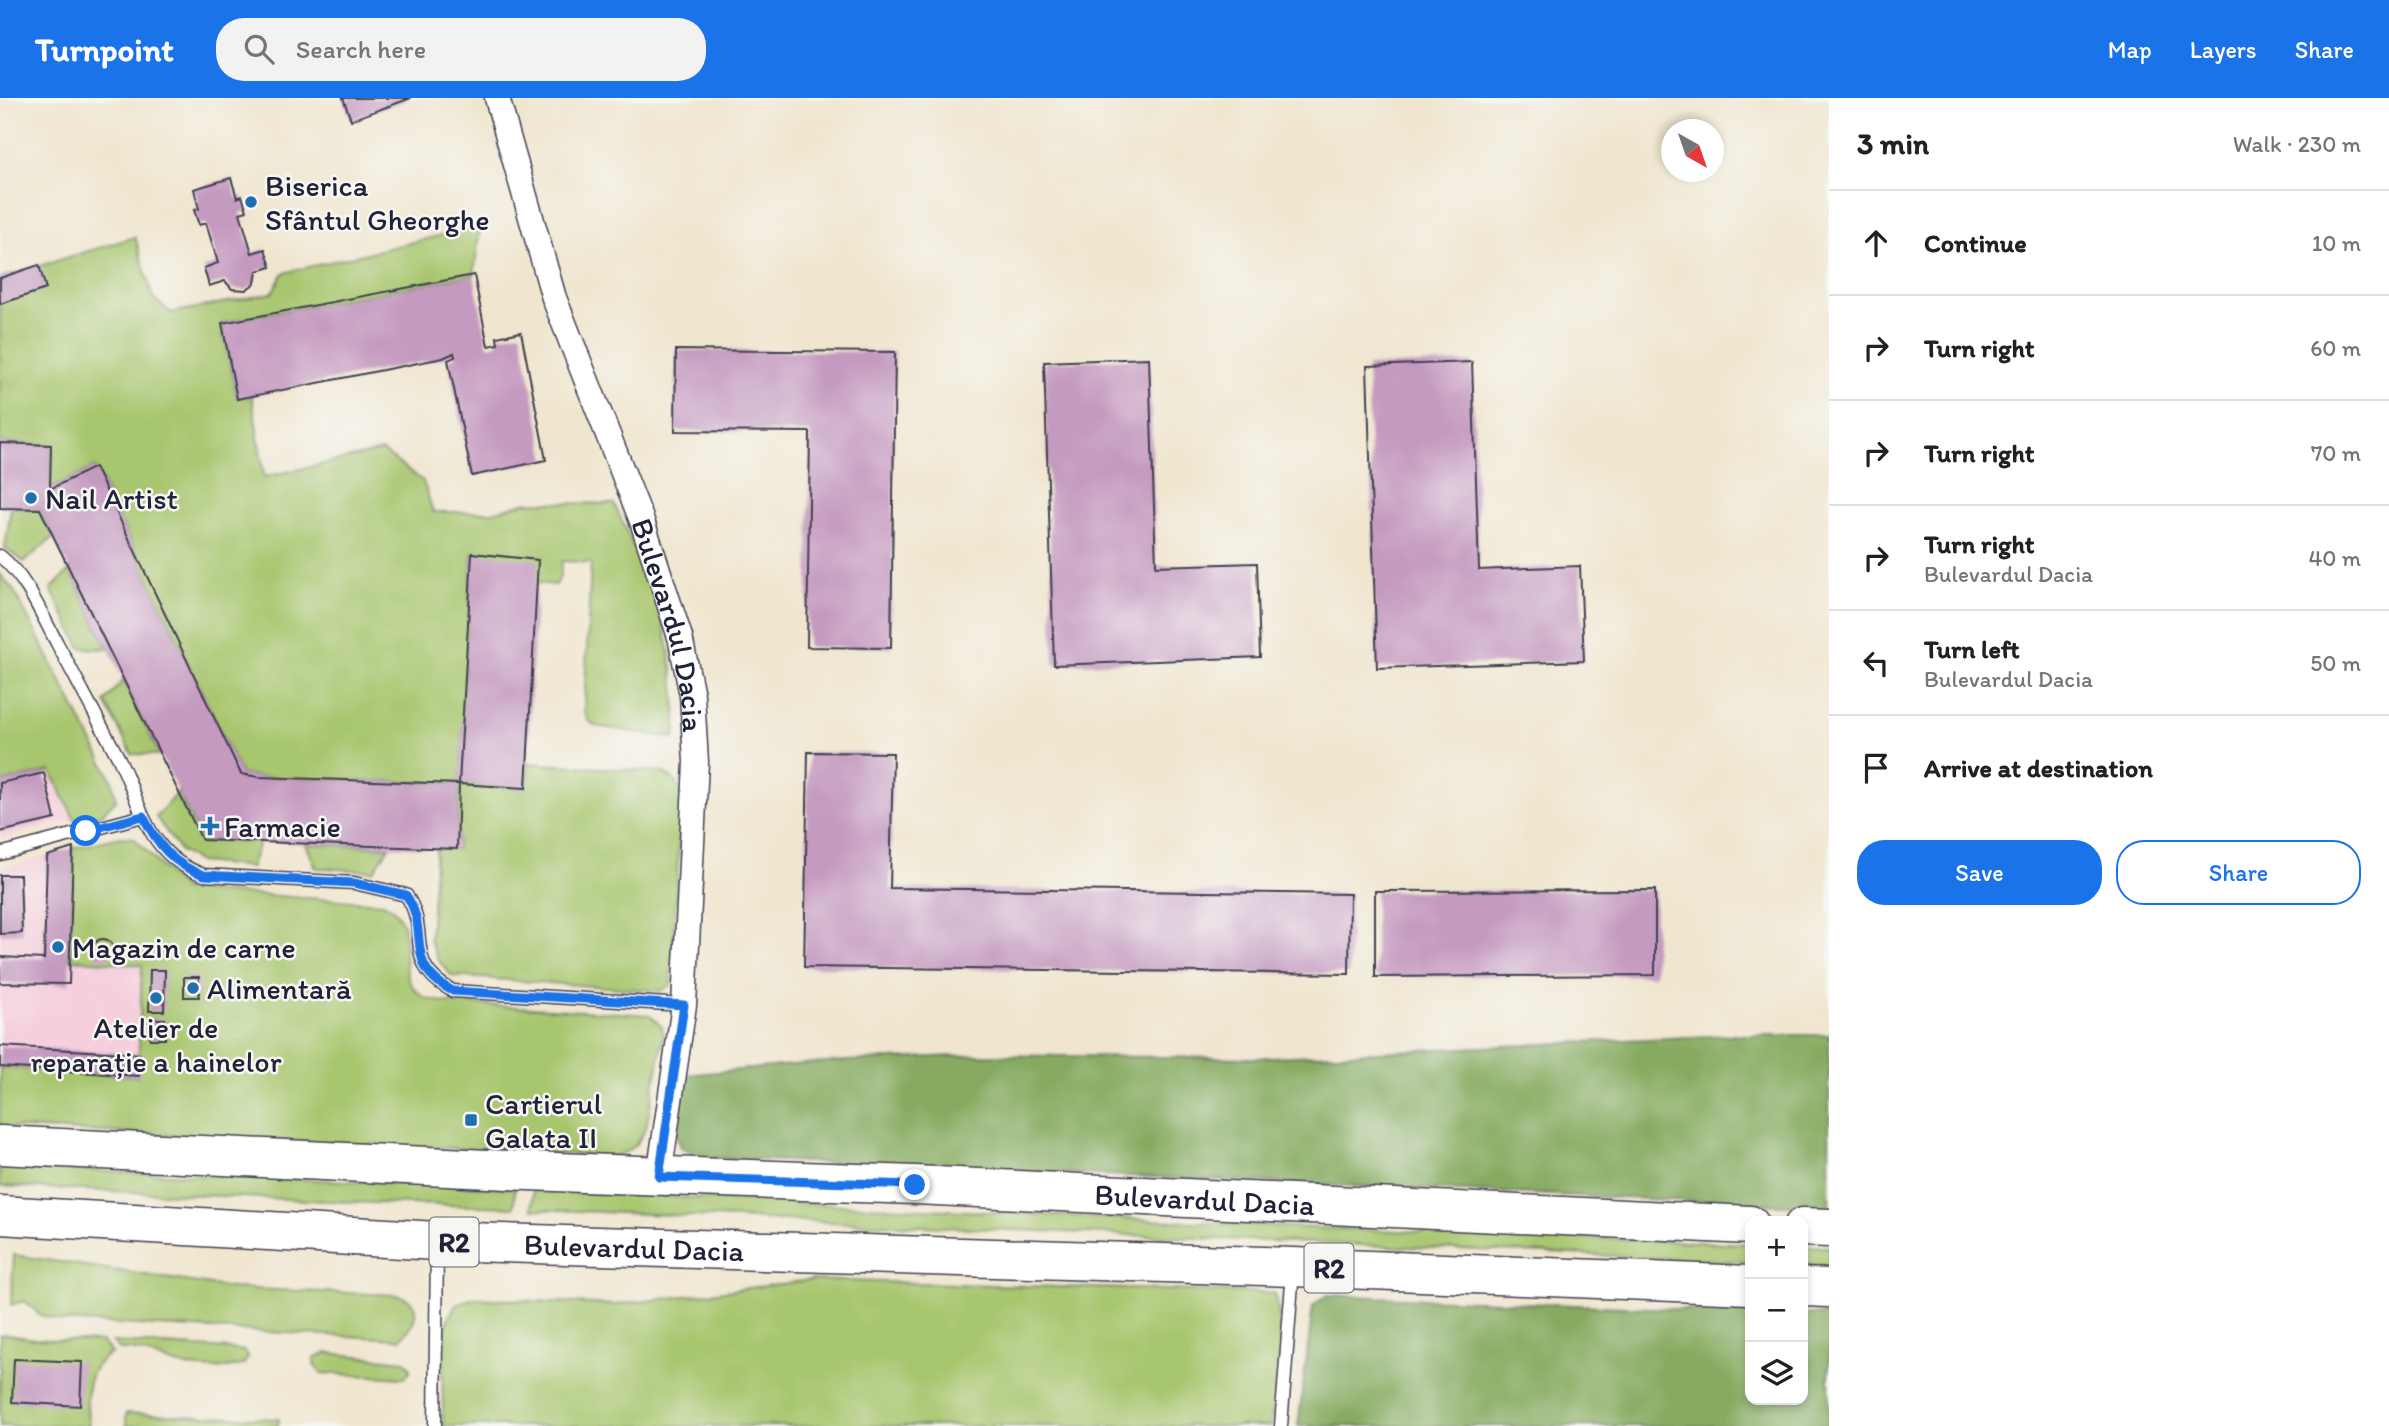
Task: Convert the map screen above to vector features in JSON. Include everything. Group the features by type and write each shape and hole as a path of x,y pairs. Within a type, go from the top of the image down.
{"main road":[{"name":"Bulevardul Dacia","path":"0,1145 1745,1225"},
{"name":"Bulevardul Dacia","path":"0,1215 437,1241 1293,1267 1745,1285"},
{"path":"1808,1227 1829,1228"},
{"path":"1808,1287 1829,1288"}],"street":[{"name":"Bulevardul Dacia","path":"497,98 554,298 642,521 680,636 692,695 695,762 684,1005 659,1177"}],"lane":[{"path":"0,556 15,569 29,591 120,761 143,816 163,850 190,870 204,875 354,883 406,895 414,907 424,966 435,982 453,991 684,1005"},
{"path":"0,854 143,816"},
{"path":"435,1426 437,1241"},
{"path":"1282,1426 1293,1267"}],"shaded area":[{"path":"51,770 75,820 0,838 0,783"},
{"path":"73,848 70,959 142,965 139,1076 0,1067 0,869"}],"green space":[{"path":"480,226 474,275 222,323 237,398 252,396 264,477 382,451 423,481 433,512 493,512 527,502 614,504 661,614 674,687 675,738 595,726 587,719 584,710 591,563 562,561 556,585 537,583 472,553 460,784 526,788 528,763 663,772 676,782 682,792 671,985 661,991 452,976 438,960 430,940 436,848 457,849 459,784 259,777 241,774 95,467 50,489 51,445 0,443 0,278 135,237 153,298 171,313 272,293 283,273"},
{"path":"11,508 40,509 54,537 24,562 5,548"},
{"path":"70,570 108,649 81,648 51,589"},
{"path":"0,574 14,591 112,780 116,800 102,814 75,820 51,771 0,783"},
{"path":"123,680 160,755 132,754 105,702"},
{"path":"178,792 202,840 259,842 251,867 199,862 180,851 156,817"},
{"path":"120,837 134,838 184,890 383,903 396,912 402,923 407,975 413,987 424,997 450,1003 650,1015 662,1027 664,1034 646,1128 630,1149 615,1156 0,1127 0,1067 138,1076 142,965 70,959 73,848"},
{"path":"306,844 389,847 374,871 316,868"},
{"path":"1730,1035 1829,1035 1829,1207 700,1157 681,1148 676,1134 685,1075 825,1062 977,1055 1251,1058"},
{"path":"0,1167 515,1188 514,1207 0,1186"},
{"path":"533,1190 1315,1228 1745,1244 1745,1262 532,1209"},
{"path":"1808,1246 1829,1247 1829,1266 1808,1264"},
{"path":"14,1255 231,1288 396,1295 411,1302 415,1314 411,1327 400,1339 61,1321 40,1315 25,1301 11,1305"},
{"path":"811,1280 1273,1293 1278,1306 1280,1339 1271,1426 443,1426 442,1364 445,1331 455,1307 464,1301 474,1298 615,1305"},
{"path":"1327,1295 1745,1312 1745,1405 1808,1405 1808,1314 1829,1315 1829,1426 1298,1426 1313,1306"},
{"path":"0,1335 34,1339 102,1342 112,1353 96,1366 91,1375 87,1395 89,1426 0,1426"},
{"path":"113,1342 230,1349 244,1351 248,1357 244,1364 237,1366 198,1368 136,1351 120,1350"},
{"path":"327,1353 405,1361 410,1372 404,1378 321,1373 314,1365 315,1357"},
{"path":"126,1413 279,1419 278,1426 126,1426"}],"building":[{"path":"343,98 411,98 351,120"},
{"name":"Biserica Sfântul Gheorghe","path":"231,178 237,198 242,196 247,211 240,213 252,253 265,249 271,267 257,271 255,283 246,290 232,289 225,281 209,286 204,268 218,263 206,223 199,225 194,210 199,209 194,189"},
{"path":"39,265 46,289 0,304 0,278"},
{"path":"474,275 488,346 498,344 497,337 521,332 546,460 472,476 448,360 455,357 454,353 443,358 237,399 222,323"},
{"path":"676,350 895,352 891,648 807,647 810,432 675,431"},
{"path":"1149,358 1156,566 1257,563 1260,657 1054,665 1044,362"},
{"path":"1472,362 1479,570 1580,566 1584,661 1377,668 1367,366"},
{"path":"0,443 51,445 50,489 95,467 241,774 259,777 459,784 457,849 202,840 40,509 0,508"},
{"path":"472,553 538,560 526,788 459,784"},
{"path":"808,752 893,753 890,888 1350,894 1349,974 804,967"},
{"path":"44,773 55,819 0,832 0,783"},
{"path":"73,848 69,984 0,983 0,957 44,959 47,856"},
{"path":"0,875 20,875 22,933 0,934"},
{"path":"1655,890 1655,975 1375,977 1375,891"},
{"path":"103,939 110,942 113,949 110,956 103,959 96,956 93,949 96,942"},
{"path":"150,970 165,970 164,1011 149,1011"},
{"path":"184,977 199,977 199,997 184,997"},
{"path":"150,1019 165,1019 165,1039 150,1039"},
{"path":"0,1046 140,1054 139,1076 0,1067"},
{"path":"14,1359 82,1362 80,1406 12,1402"}],"place":[{"name":"Biserica Sfântul Gheorghe","path":"251,202"},
{"name":"Nail Artist","path":"31,498"},
{"name":"Farmacie","path":"210,826"},
{"name":"Magazin de carne","path":"58,947"},
{"name":"Alimentară","path":"193,988"},
{"name":"Atelier de reparație a hainelor","path":"156,998"},
{"name":"Cartierul Galata II","path":"471,1120"}],"route":[{"path":"86,831 143,816 163,850 190,870 204,875 354,883 406,895 414,907 424,966 435,982 453,991 684,1005 659,1177 915,1185"}]}
